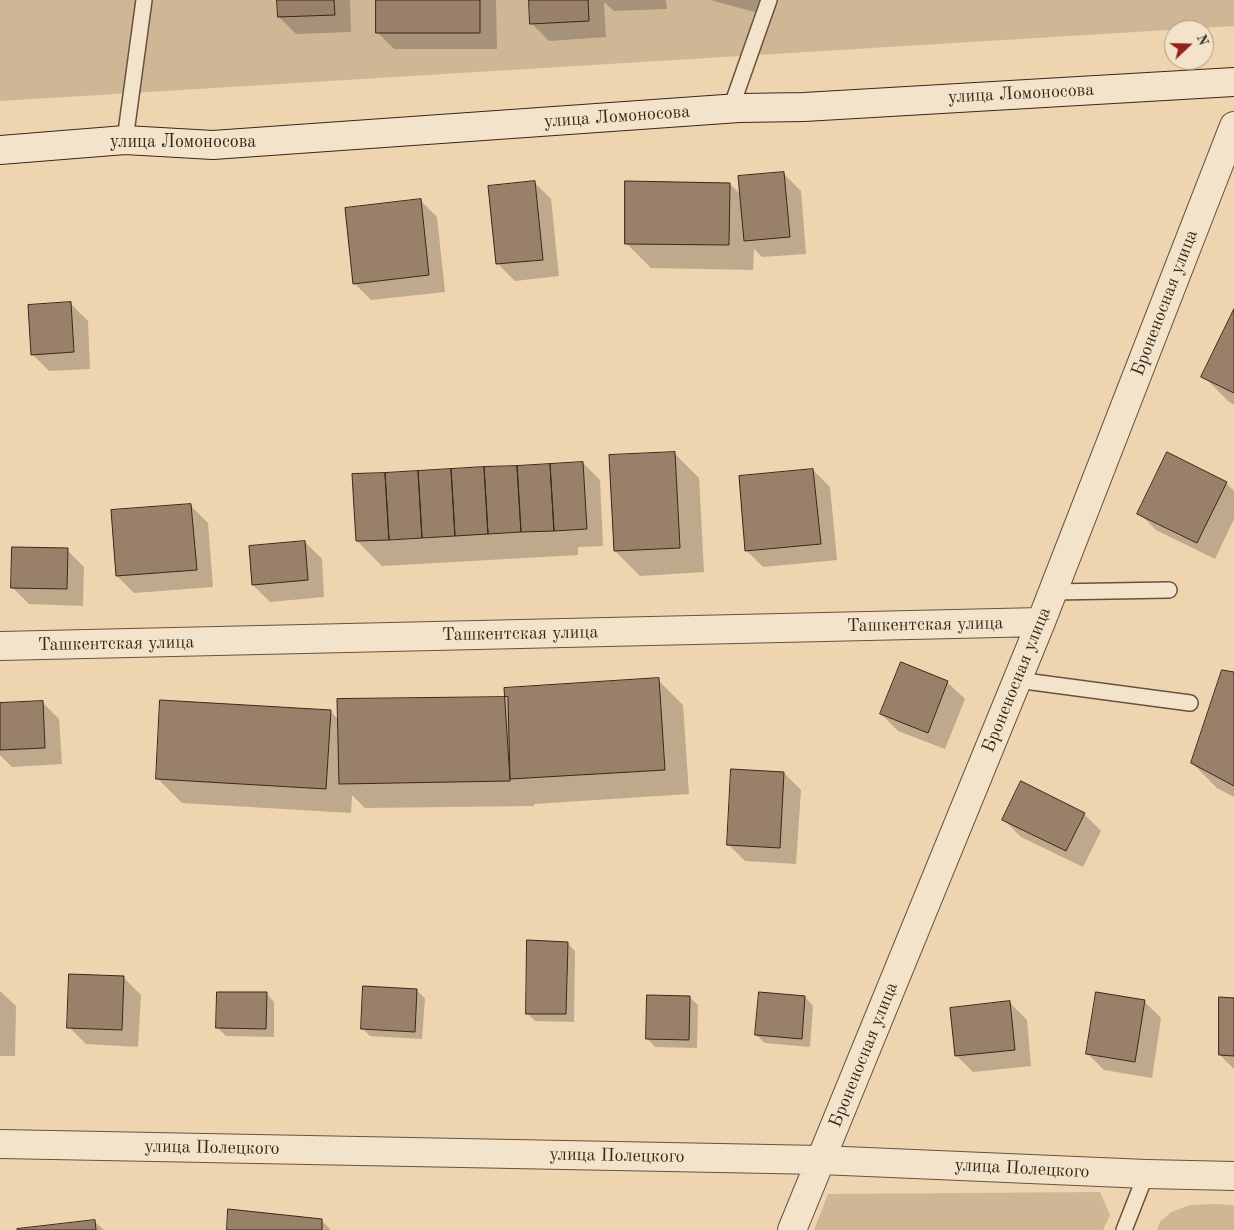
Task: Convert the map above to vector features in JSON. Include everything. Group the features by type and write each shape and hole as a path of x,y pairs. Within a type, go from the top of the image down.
{"street":[{"name":"улица Ломоносова","path":"0,150 124,140 213,146 731,108 804,107 1234,82"},
{"name":"Броненосная улица","path":"792,1230 1041,622 1234,126"},
{"name":"Ташкентская улица","path":"0,646 1041,622"},
{"name":"улица Полецкого","path":"0,1144 821,1160 1234,1176"}],"lane":[{"path":"124,140 144,0"},
{"path":"731,108 769,0"},
{"path":"1053,592 1169,590"},
{"path":"1017,680 1190,703"},
{"path":"1124,1230 1146,1174"}],"shaded area":[{"path":"0,0 1234,0 1234,26 1214,27 1214,20 1164,20 1164,30 0,101"},
{"path":"1100,1192 1110,1215 1103,1230 814,1230 828,1194"},
{"path":"1190,1205 1234,1205 1234,1230 1157,1230 1160,1222 1171,1212"}],"building":[{"path":"277,0 334,0 335,15 278,17"},
{"path":"376,0 480,0 480,33 376,33"},
{"path":"529,0 588,0 589,21 530,24"},
{"path":"784,172 790,237 744,241 738,176"},
{"path":"535,181 543,260 496,264 488,186"},
{"path":"625,181 730,183 729,245 625,244"},
{"path":"421,199 429,275 353,284 345,208"},
{"path":"71,302 74,352 31,355 28,305"},
{"path":"1234,309 1234,393 1201,377"},
{"path":"675,452 680,548 614,551 609,455"},
{"path":"1167,452 1227,482 1197,543 1137,514"},
{"path":"583,462 587,529 554,531 550,464"},
{"path":"550,464 554,531 521,532 517,466"},
{"path":"517,466 521,532 488,534 484,467"},
{"path":"484,467 488,534 455,536 451,469"},
{"path":"451,469 455,536 422,538 418,471"},
{"path":"813,469 821,544 745,551 739,476"},
{"path":"418,471 422,538 389,540 385,473"},
{"path":"385,473 389,540 356,541 352,474"},
{"path":"191,504 197,570 116,576 111,510"},
{"path":"305,541 308,580 252,585 249,546"},
{"path":"12,547 68,548 67,589 11,588"},
{"path":"901,662 948,681 928,733 880,714"},
{"path":"1222,670 1234,672 1234,786 1191,763"},
{"path":"659,678 665,770 510,779 504,688"},
{"path":"508,697 510,781 339,784 337,699"},
{"path":"160,700 331,710 326,789 156,779"},
{"path":"43,701 45,748 0,750 0,703"},
{"path":"731,769 784,772 780,848 727,845"},
{"path":"1021,781 1085,813 1066,851 1002,820"},
{"path":"527,940 568,942 566,1014 526,1014"},
{"path":"69,974 124,976 122,1030 67,1028"},
{"path":"363,986 417,989 415,1032 361,1029"},
{"path":"217,992 267,992 266,1029 216,1028"},
{"path":"759,992 805,996 802,1039 755,1035"},
{"path":"1096,992 1145,1000 1135,1062 1086,1054"},
{"path":"647,995 690,996 689,1040 646,1039"},
{"path":"1219,997 1234,998 1234,1056 1219,1055"},
{"path":"1010,1001 1015,1050 955,1056 950,1008"},
{"path":"228,1209 322,1219 322,1230 227,1230"},
{"path":"95,1220 96,1230 17,1230 17,1229"}]}
